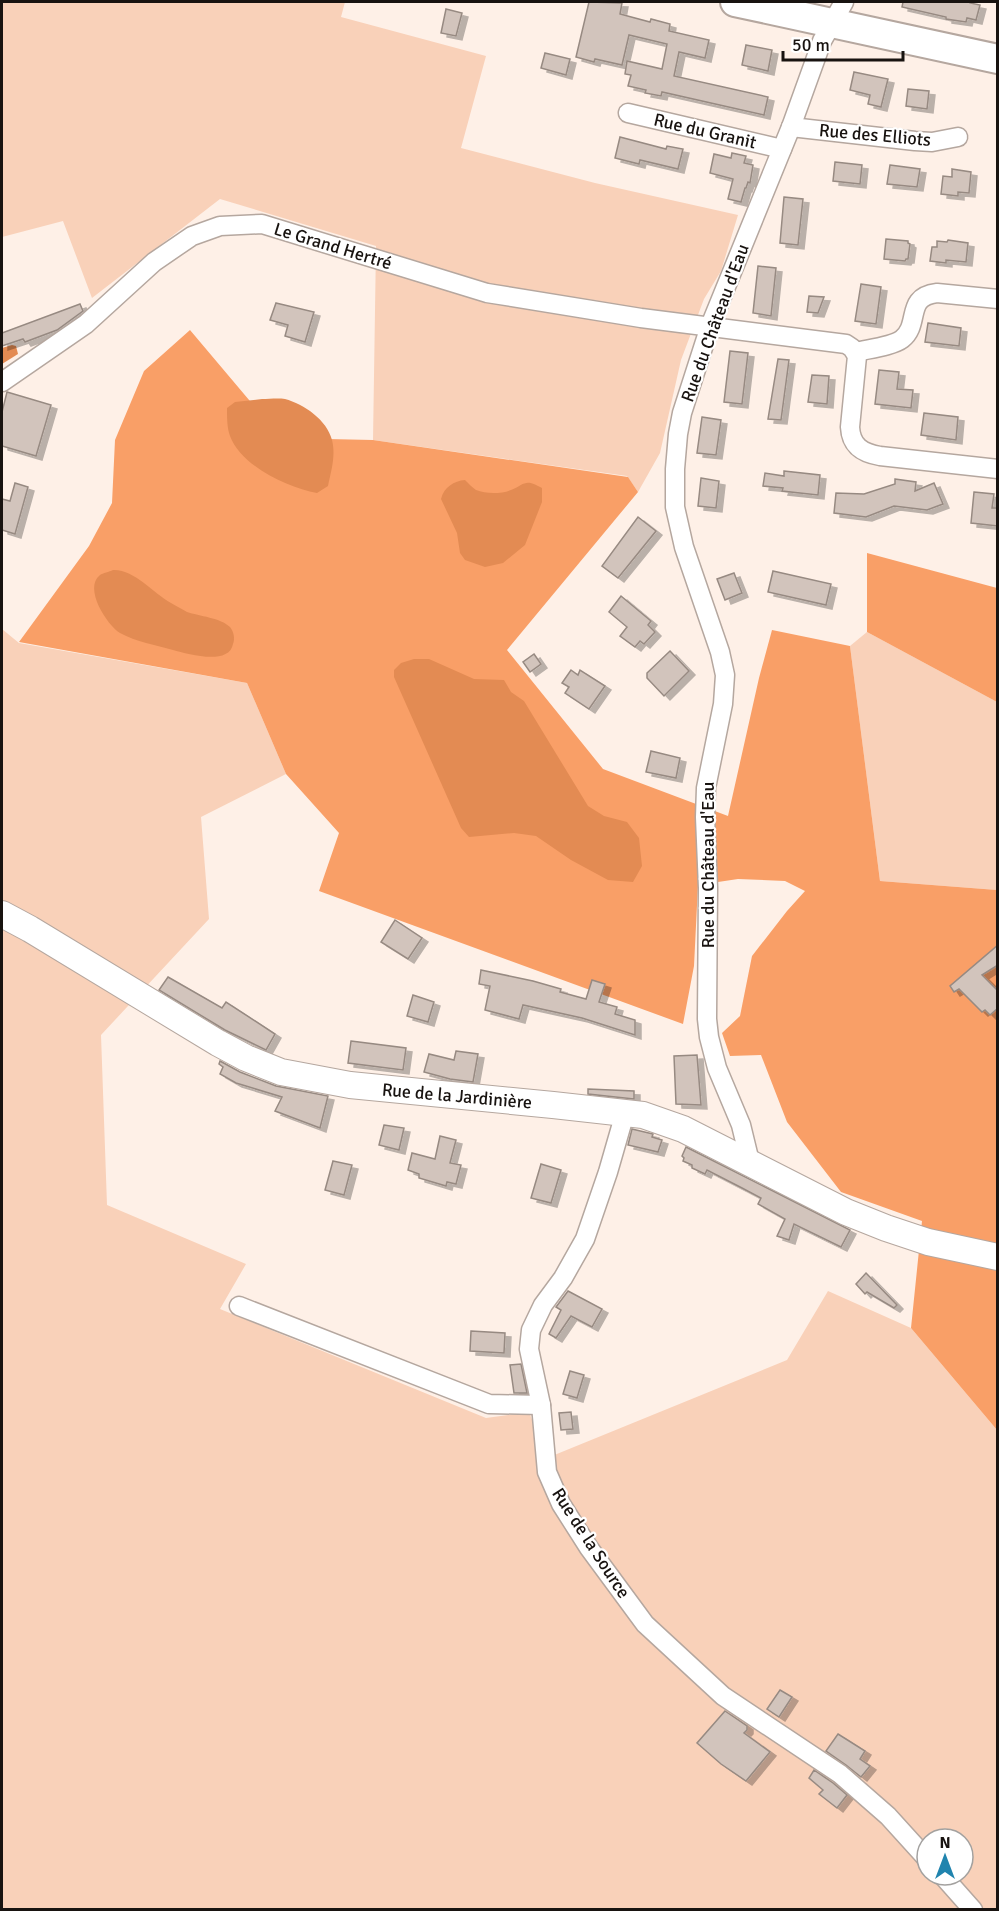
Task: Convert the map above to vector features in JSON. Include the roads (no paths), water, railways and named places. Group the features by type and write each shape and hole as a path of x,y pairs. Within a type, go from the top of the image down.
{"main road":[{"path":"735,2 838,12 998,59"}],"street":[{"name":"Rue du Château d'Eau","path":"750,1162 741,1125 717,1068 706,1019 708,888 706,788 723,704 725,675 720,652 684,547 675,507 675,469 682,413 710,326 791,127 822,40 838,12"},
{"name":"Rue du Granit","path":"628,113 782,149"},
{"name":"Rue des Elliots","path":"791,127 915,141 939,141 958,137"},
{"name":"Le Grand Hertré","path":"2,382 86,324 154,262 192,236 220,226 262,224 487,293 641,318 846,344 856,352"},
{"path":"998,299 937,292 922,296 917,302 910,325 901,340 856,352 858,364 850,427 855,446 862,451 880,456 998,469"},
{"name":"Rue de la Jardinière","path":"2,914 218,1043 246,1058 281,1072 350,1085 643,1115 683,1129 846,1212 886,1228 928,1242 998,1257"},
{"name":"Rue de la Source","path":"625,1113 585,1239 563,1278 543,1305 531,1330 529,1349 541,1405 547,1472 561,1503 590,1548 645,1624 723,1696 840,1774 888,1816 915,1846"},
{"path":"239,1306 489,1404 541,1405"},
{"path":"953,1887 973,1910"}]}
